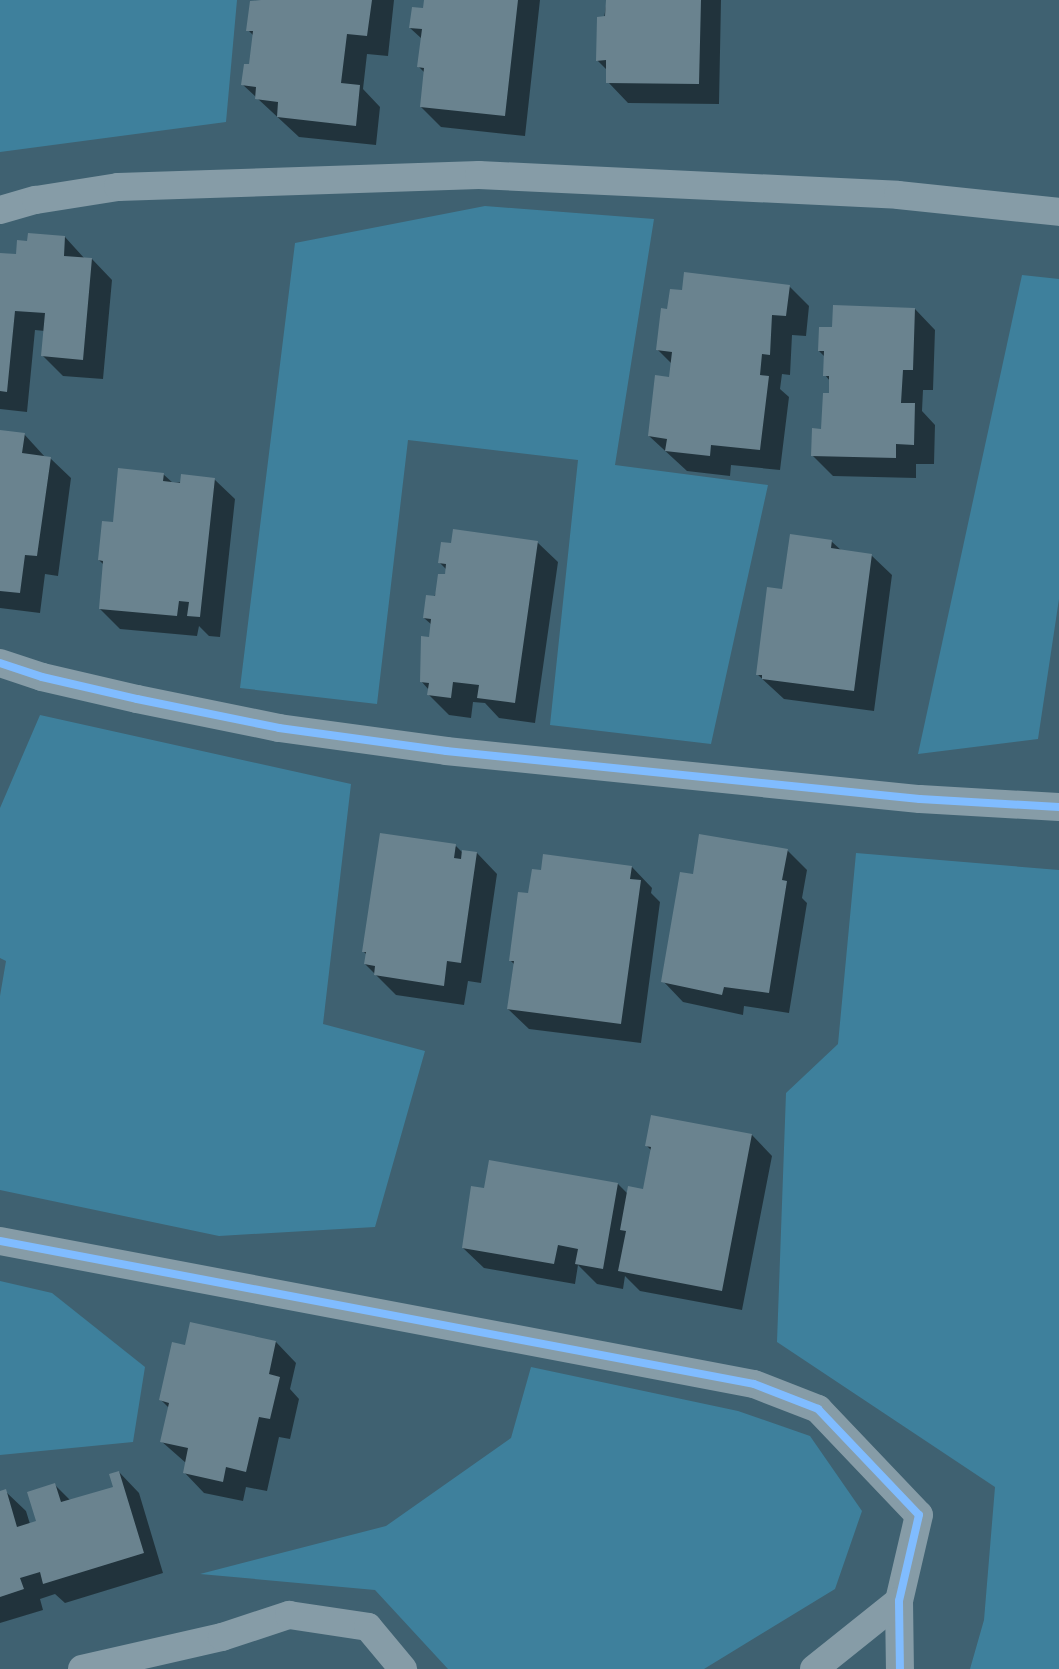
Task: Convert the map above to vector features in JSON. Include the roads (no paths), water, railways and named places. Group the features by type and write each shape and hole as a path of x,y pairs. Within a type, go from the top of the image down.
{"street":[{"path":"0,210 36,200 118,187 479,175 898,194 1059,212"},
{"path":"0,663 42,677 137,700 279,728 436,750 910,798 1059,807"},
{"path":"0,1241 754,1384 818,1409 918,1515 899,1601 900,1669"},
{"path":"814,1669 899,1601"},
{"path":"82,1669 222,1636 290,1615 368,1627 403,1669"}]}
